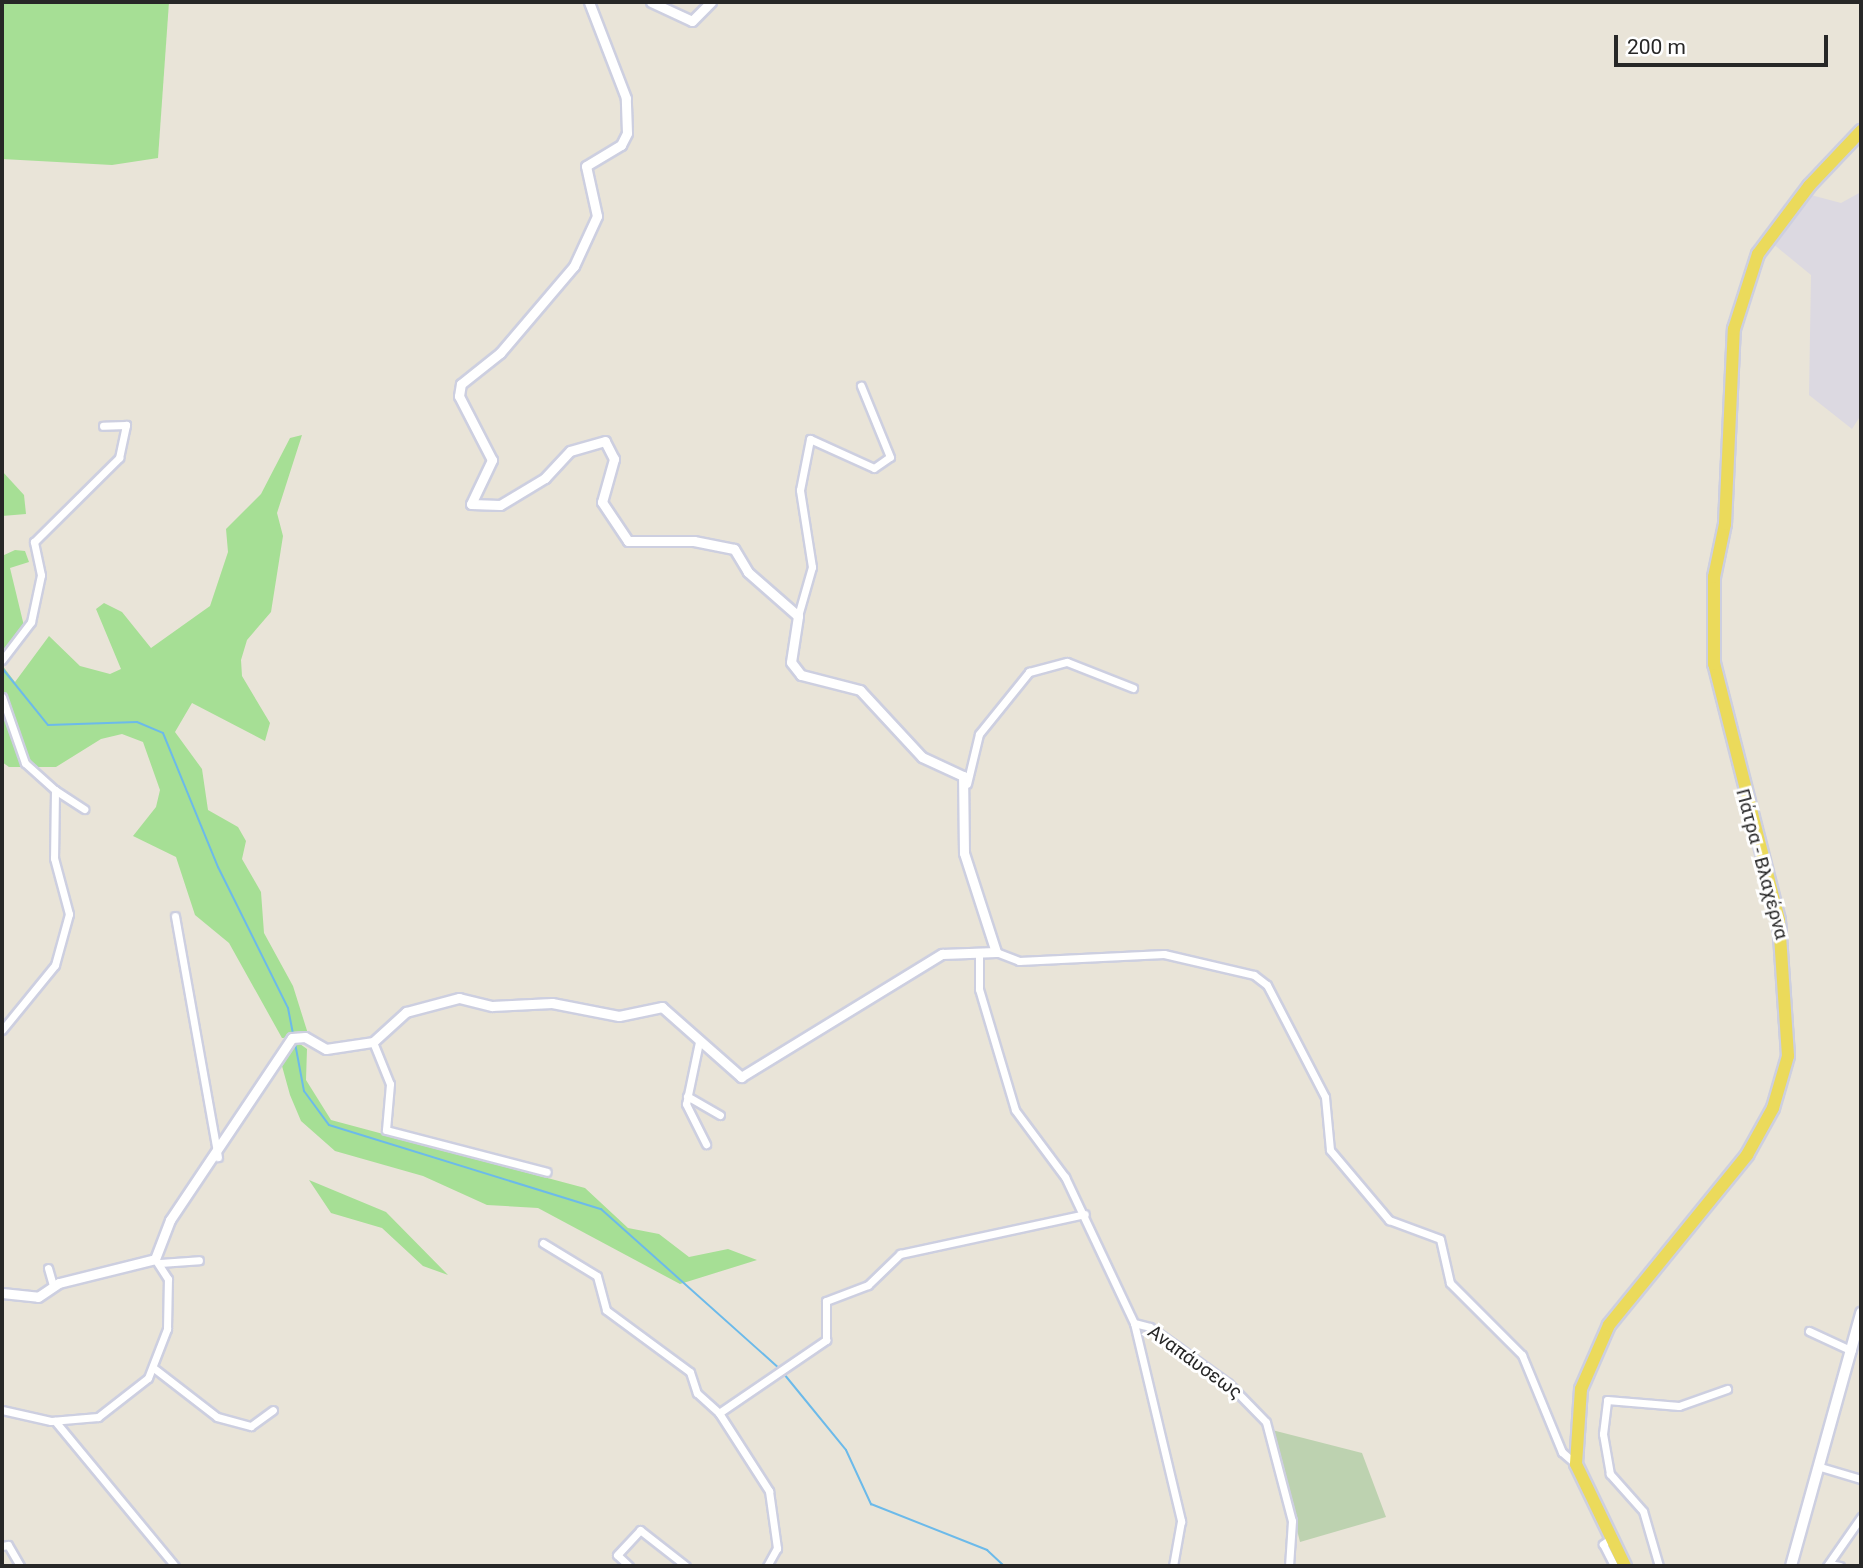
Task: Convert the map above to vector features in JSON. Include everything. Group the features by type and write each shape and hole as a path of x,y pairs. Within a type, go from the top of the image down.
{"main road":[{"name":"Πάτρα - Βλαχέρνα","path":"1625,1566 1576,1464 1581,1389 1609,1325 1747,1155 1773,1108 1788,1056 1782,939 1714,664 1714,577 1725,524 1734,329 1744,283 1775,229 1861,131"},
{"path":"1791,1566 1861,1313"}],"street":[{"path":"589,2 626,98 627,133 621,145 586,166 597,216 574,266 500,353 461,384 459,396 492,460 471,504 500,505 545,478 570,451 605,441 614,458 602,502 624,537 734,549 748,572 798,616"},
{"path":"651,2 692,21 711,2"},
{"path":"861,386 890,457 874,468 810,439 800,491 812,567 798,616 791,662 800,675 860,690 922,757 954,766 967,784"},
{"path":"2,660 31,622 41,575 34,542 119,458 126,425 103,426"},
{"path":"996,952 996,934 964,853 967,784 979,734 1029,672 1067,662 1133,688"},
{"path":"2,697 25,763 55,790 84,809"},
{"path":"2,1030 55,965 68,926 54,858 55,790"},
{"path":"175,916 218,1157"},
{"path":"2,1410 55,1421 108,1414 155,1369 167,1329 168,1279 158,1261 170,1220 218,1157 237,1117 255,1102 296,1038 326,1049 373,1042 406,1012 459,999 492,1006 552,1003 619,1016 662,1007 699,1042 745,1077 942,954 979,956 996,952 1019,961 1164,954 1254,975 1267,985 1325,1097 1330,1150 1389,1220 1440,1239 1450,1283 1522,1355 1562,1452 1576,1464"},
{"path":"979,956 979,989 1015,1110 1084,1214 1134,1323 1181,1521 1173,1566"},
{"path":"373,1042 390,1084 386,1130 547,1171"},
{"path":"699,1042 687,1096 688,1114 706,1144"},
{"path":"687,1096 720,1115"},
{"path":"719,1413 826,1340 826,1301 868,1285 900,1254 1084,1214"},
{"path":"543,1243 597,1276 606,1310 690,1372 697,1393 719,1413 769,1492 777,1548 767,1566"},
{"path":"2,1293 38,1297 53,1285 158,1261 199,1259"},
{"path":"48,1268 53,1285"},
{"name":"Αναπάυσεως","path":"1134,1323 1150,1327 1210,1370 1266,1422 1292,1521 1290,1566"},
{"path":"1809,1331 1852,1351"},
{"path":"155,1369 217,1417 251,1426 273,1410"},
{"path":"1659,1566 1643,1511 1610,1474 1603,1434 1607,1400 1679,1406 1727,1389"},
{"path":"55,1421 175,1566"},
{"path":"1817,1466 1861,1479"},
{"path":"1840,1566 1828,1565 1861,1517"},
{"path":"629,1566 617,1555 640,1530 686,1566"},
{"path":"1610,1539 1603,1544 1614,1566"},
{"path":"2,1546 8,1545 20,1566"}],"shaded area":[{"path":"1861,192 1861,415 1852,429 1809,395 1811,275 1772,243 1811,195 1841,203"}],"green space":[{"path":"2,2 169,2 158,158 112,165 2,159"},
{"path":"302,435 277,513 283,536 271,612 247,640 241,660 242,676 270,723 265,741 192,703 175,732 202,769 208,810 238,827 246,841 242,859 261,892 264,933 293,986 309,1037 282,1038 229,943 195,915 176,857 133,836 156,807 160,790 143,742 122,734 101,739 56,767 9,767 2,762 2,665 15,682 49,636 80,666 110,674 121,669 96,609 104,603 122,612 151,648 210,606 228,552 226,529 261,494 290,438"},
{"path":"2,471 24,495 26,514 2,516"},
{"path":"15,550 25,551 29,562 10,568 24,626 2,659 2,556"},
{"path":"300,1044 307,1049 306,1080 331,1120 585,1188 628,1228 659,1234 689,1257 728,1249 757,1260 680,1284 538,1208 487,1205 423,1176 335,1151 301,1121 290,1095 282,1066 290,1048"},
{"path":"309,1180 386,1212 448,1275 423,1266 382,1228 331,1213"},
{"path":"1272,1430 1362,1453 1386,1517 1300,1542"}],"waterway":[{"path":"2,668 48,725 137,722 163,733 218,867 288,1008 293,1034"},
{"path":"295,1043 304,1091 329,1125 601,1209 778,1367"},
{"path":"784,1374 846,1450 871,1504 987,1550 1004,1566"}]}
